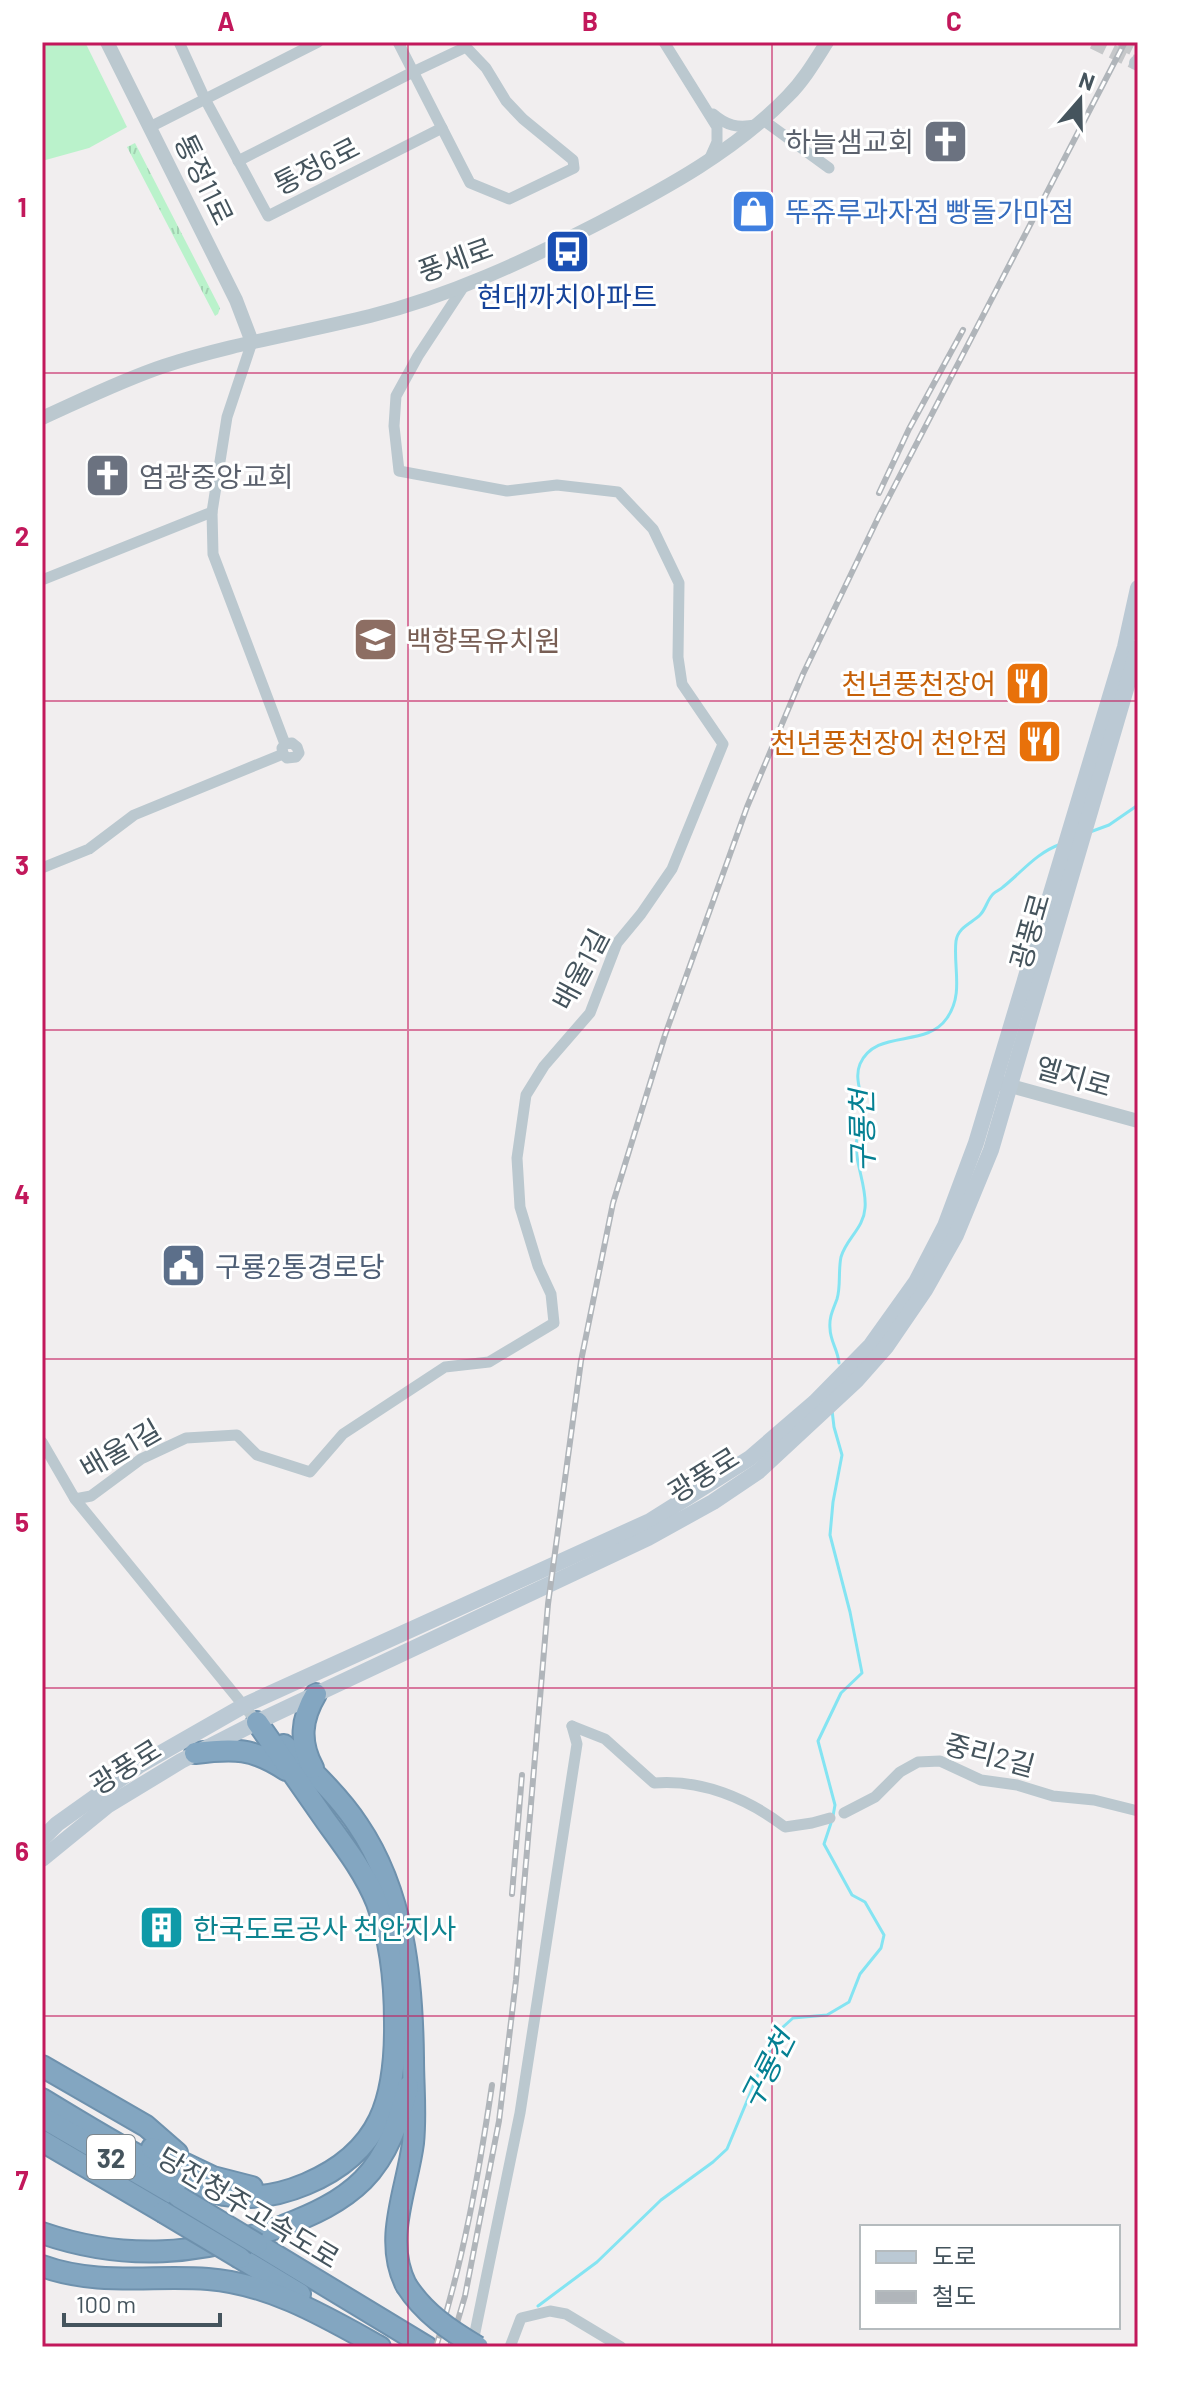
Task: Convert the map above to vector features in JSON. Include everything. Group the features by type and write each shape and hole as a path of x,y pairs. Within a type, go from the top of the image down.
{"highway":[{"path":"316,1694 306,1712 302,1736 310,1762 327,1788"},
{"path":"42,2099 168,2172 210,2191 240,2197 277,2194 311,2182 343,2164 355,2154 381,2117 394,2072 395,2004 387,1936 370,1886 251,1714"},
{"path":"251,1714 300,1759 358,1825 396,1905 408,1983 415,2120 395,2248 397,2262 406,2285 419,2302 439,2322 475,2347"},
{"path":"195,1753 249,1751 295,1776"},
{"path":"42,2233 109,2249 172,2251 228,2243 297,2221 327,2207 365,2179 385,2150 402,2110 413,2059"},
{"path":"42,2066 146,2126 195,2169"},
{"path":"42,2075 195,2169"},
{"path":"42,2083 128,2137 213,2177 250,2187 283,2187 311,2182"},
{"name":"당진청주고속도로","path":"42,2117 257,2244 389,2347"},
{"name":"당진청주고속도로","path":"42,2141 240,2258 343,2314 427,2347"},
{"path":"42,2266 100,2279 205,2279 228,2282 343,2314 380,2347"}],"main road":[{"path":"1084,809 1138,588"},
{"path":"1084,809 1138,648"},
{"name":"광풍로","path":"42,1859 107,1806 195,1753 251,1714 316,1694 648,1538 759,1471 856,1381 925,1290 956,1235 991,1150 1003,1084 1084,809"},
{"name":"광풍로","path":"42,1839 57,1824 140,1765 251,1714 531,1574 650,1521 750,1458 815,1402 871,1345 916,1282 945,1226 976,1143 1003,1084"}],"street":[{"name":"통정11로","path":"107,42 236,300 252,342"},
{"name":"통정6로","path":"179,42 205,99 268,216 442,128"},
{"path":"150,127 318,42"},
{"name":"통정6로","path":"238,161 413,72 466,47 486,68 506,101 573,160 574,168 509,199 470,183 413,72 398,42"},
{"path":"664,42 717,127 717,142 709,161"},
{"name":"풍세로","path":"42,418 134,376 166,365 371,316 464,286 531,258 659,192 709,161 761,122 791,94 827,42"},
{"path":"701,102 726,124 739,127 761,122 829,168"},
{"name":"배울1길","path":"75,1499 91,1496 141,1459 186,1438 237,1435 257,1455 310,1472 343,1434 445,1367 489,1362 554,1323 551,1294 538,1266 520,1207 517,1158 526,1095 544,1066 590,1013 617,943 672,869 723,744 682,684 678,657 679,583 653,529 618,492 557,485 507,491 399,471 394,426 396,396 464,286"},
{"path":"42,868 89,849 134,815 284,749 213,554 212,512 227,417 252,342"},
{"path":"42,580 212,512"},
{"name":"엘지로","path":"1003,1084 1138,1121"},
{"name":"배울1길","path":"42,1442 75,1499 251,1714"},
{"path":"475,2347 520,2113 577,1744 572,1726 605,1739 654,1783 673,1781 701,1785 764,1811 785,1827 830,1818"},
{"name":"중리2길","path":"844,1813 875,1797 900,1772 918,1762 940,1761 981,1780 1138,1811"},
{"path":"510,2347 521,2318 550,2311 566,2314 621,2347"}],"green space":[{"path":"42,42 85,42 127,127 89,148 42,161"},
{"path":"135,143 220,308 215,316 127,147"}],"waterway":[{"name":"구룡천","path":"1090,832 1109,825 1138,805"},
{"name":"구룡천","path":"839,1363 831,1337 830,1320 838,1294 841,1257 862,1222 865,1208 856,1148 862,1112 858,1080 860,1064 867,1053 877,1046 927,1033 947,1018 955,1000 955,951 959,932 980,915 994,893 1037,857 1061,844"},
{"name":"구룡천","path":"832,1410 842,1455 830,1535 862,1673 841,1693 818,1741 835,1805 833,1816"},
{"name":"구룡천","path":"538,2306 597,2262 661,2200 727,2149 762,2065 783,2027 793,2018 827,2015 849,2002 860,1974 881,1948 884,1935 865,1902 852,1895 824,1844 831,1823"}],"tunnel":[{"path":"1093,42 1136,63"},
{"path":"1120,42 1138,51"}],"railway":[{"path":"450,2347 465,2296 499,2121 516,1980 548,1604 581,1361 613,1203 665,1035 747,807 803,674 879,516 1125,42"},
{"path":"879,493 909,429 963,330"},
{"path":"512,1894 522,1775"},
{"path":"436,2347 469,2217 492,2085"}],"place":[{"name":"하늘샘교회","path":"945,141"},
{"name":"뚜쥬루과자점 빵돌가마점","path":"754,211"},
{"name":"현대까치아파트","path":"567,251"},
{"name":"염광중앙교회","path":"108,476"},
{"name":"백향목유치원","path":"375,640"},
{"name":"천년풍천장어","path":"1027,683"},
{"name":"천년풍천장어 천안점","path":"1039,742"},
{"name":"구룡2통경로당","path":"184,1266"},
{"name":"한국도로공사 천안지사","path":"162,1928"}]}
